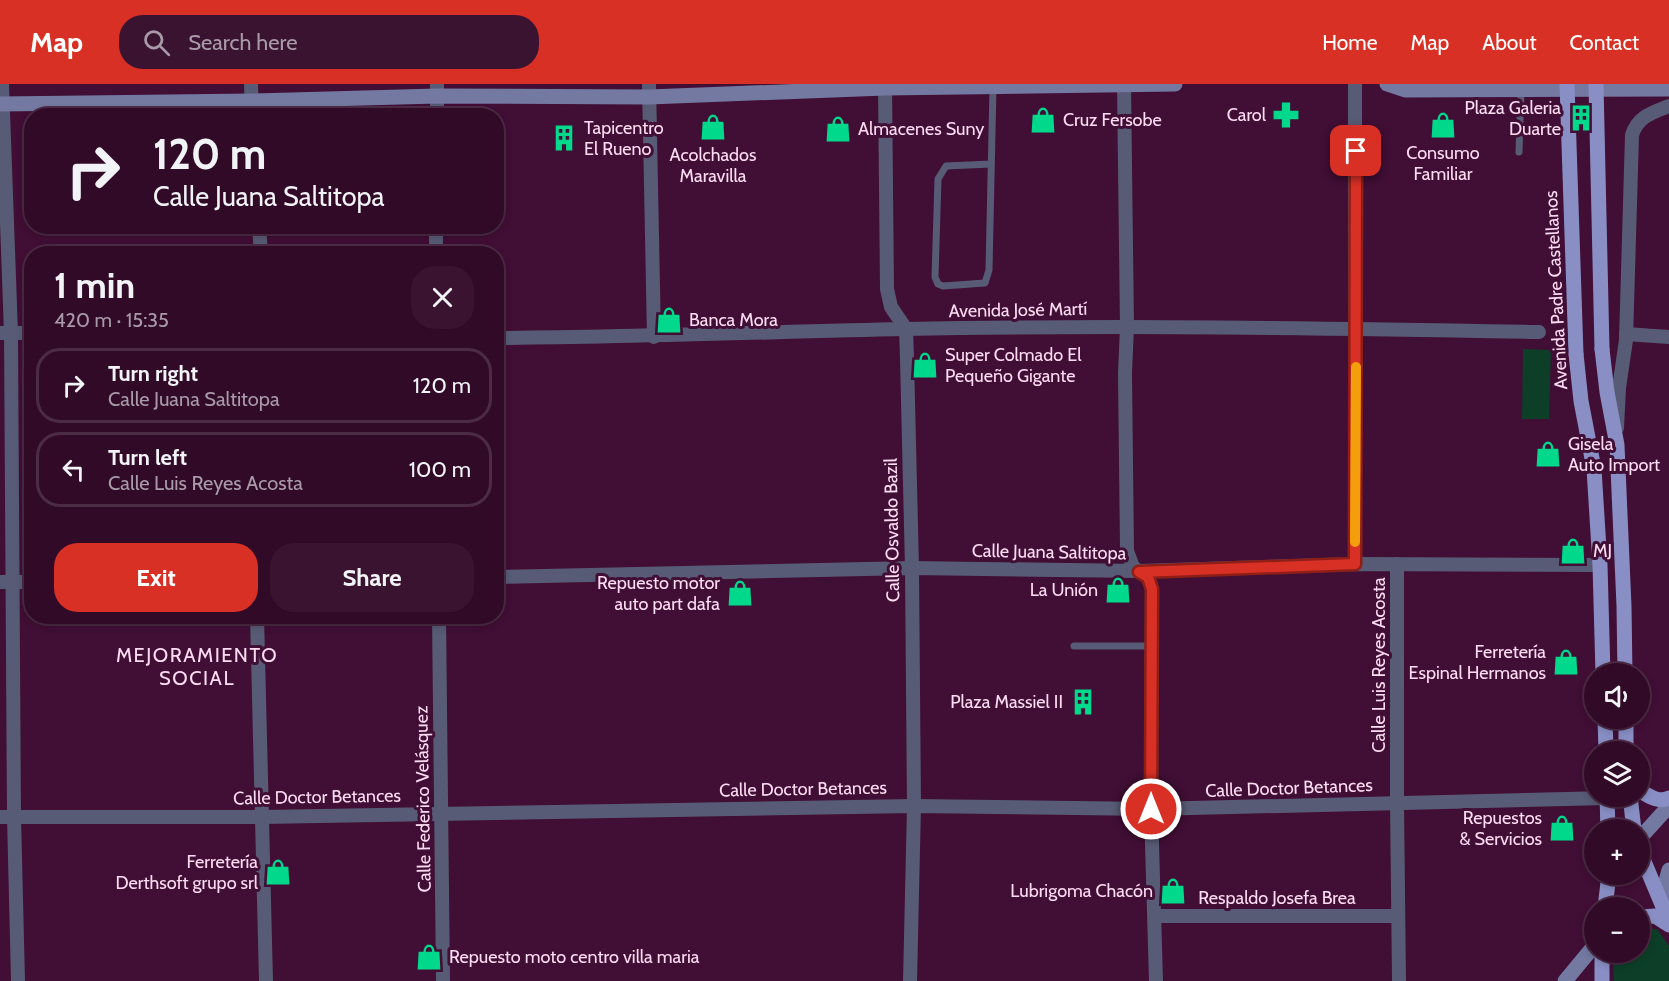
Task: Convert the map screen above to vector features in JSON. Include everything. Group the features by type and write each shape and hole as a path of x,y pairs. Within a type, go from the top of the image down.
{"main road":[{"path":"1,104 252,108 437,90 1175,84"},
{"path":"1387,84 1405,90 1669,89"},
{"name":"Avenida Padre Castellanos","path":"1567,84 1576,354 1581,401 1594,469 1603,663"},
{"path":"1596,84 1602,349 1617,445 1625,663"},
{"path":"1650,797 1655,800 1669,798"},
{"path":"1650,827 1669,806"},
{"path":"1669,870 1664,888 1669,915"},
{"path":"1650,876 1669,923"},
{"path":"1650,916 1655,916 1669,923"},
{"path":"1565,981 1584,958"},
{"path":"1602,963 1602,981"}],"street":[{"path":"2,84 6,582 18,981"},
{"path":"251,84 252,108"},
{"path":"1124,84 1127,551 1132,567 1148,577 1151,583 1151,809 1156,916 1156,981"},
{"name":"Calle Luis Reyes Acosta","path":"1355,84 1355,564"},
{"path":"885,86 887,289 891,307 906,329"},
{"path":"437,90 437,108"},
{"path":"649,90 654,337"},
{"path":"1617,445 1619,388 1626,334 1632,135 1640,119 1669,106"},
{"name":"Avenida José Martí","path":"504,338 654,337 906,329 1127,327 1539,332"},
{"name":"Calle Osvaldo Bazil","path":"906,329 912,568 914,806 910,981"},
{"path":"5,333 24,333"},
{"path":"1626,334 1669,337"},
{"name":"Calle Juana Saltitopa","path":"504,577 912,568 1139,572 1355,564 1600,565"},
{"name":"Calle Luis Reyes Acosta","path":"1397,564 1400,981"},
{"path":"6,582 24,582"},
{"path":"257,624 266,981"},
{"name":"Calle Federico Velásquez","path":"439,624 443,981"},
{"name":"Calle Doctor Betances","path":"0,817 262,817 914,806 1151,809 1584,798"},
{"name":"Respaldo Josefa Brea","path":"1156,916 1398,916"}],"lane":[{"path":"992,164 946,166 940,173 935,277 938,284 944,286 985,283 988,278 992,164 993,87"},
{"path":"1519,152 1521,90"},
{"path":"1074,646 1152,646"}],"green space":[{"path":"1523,349 1551,350 1549,419 1522,419"},
{"path":"1650,929 1657,929 1669,946 1669,981 1614,981 1613,963 1650,963"}],"slow traffic":[{"path":"1355,542 1356,367"}],"place":[{"name":"Carol","path":"1286,115"},
{"name":"Plaza Galeria Duarte","path":"1581,118"},
{"name":"Cruz Fersobe","path":"1043,120"},
{"name":"Consumo Familiar","path":"1443,125"},
{"name":"Acolchados Maravilla","path":"713,127"},
{"name":"Almacenes Suny","path":"838,129"},
{"name":"Tapicentro El Rueno","path":"564,138"},
{"name":"Banca Mora","path":"669,320"},
{"name":"Super Colmado El Pequeño Gigante","path":"925,365"},
{"name":"Gisela Auto Import","path":"1548,454"},
{"name":"MJ","path":"1573,551"},
{"name":"La Unión","path":"1118,590"},
{"name":"Repuesto motor auto part dafa","path":"740,593"},
{"name":"Ferretería Espinal Hermanos","path":"1566,662"},
{"name":"Plaza Massiel II","path":"1083,702"},
{"name":"Repuestos & Servicios","path":"1562,828"},
{"name":"Ferretería Derthsoft grupo srl","path":"278,872"},
{"name":"Lubrigoma Chacón","path":"1173,891"},
{"name":"Repuesto moto centro villa maria","path":"429,957"}],"district":[{"name":"MEJORAMIENTO SOCIAL","path":"197,666"}],"route":[{"path":"1151,809 1152,589 1148,577 1139,572 1355,564 1356,151"}]}
